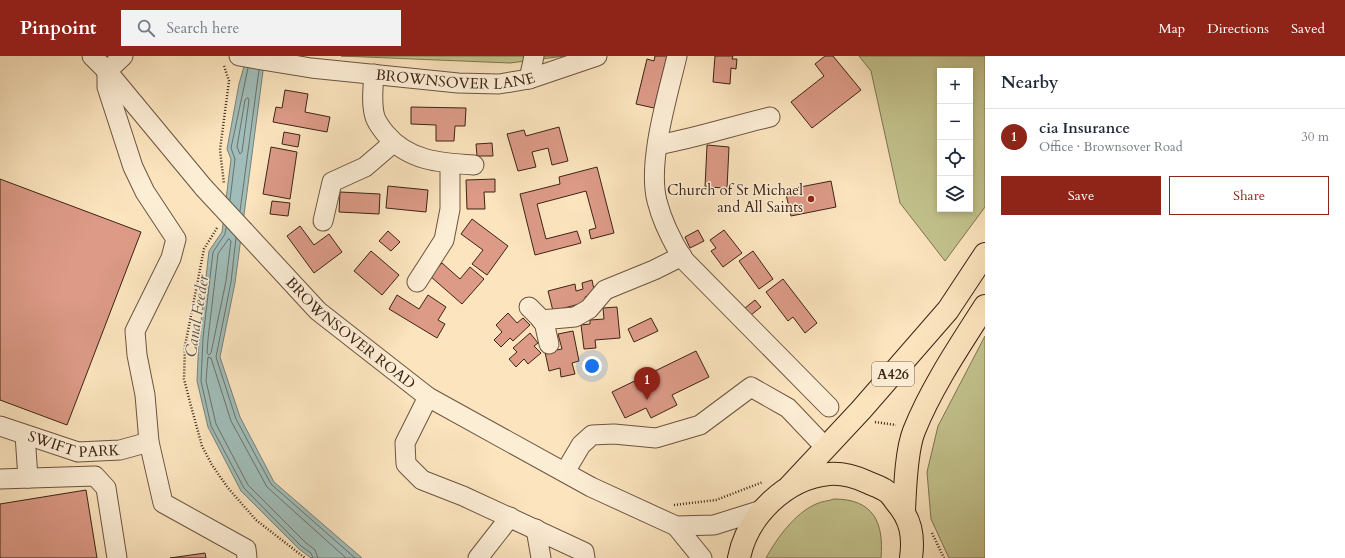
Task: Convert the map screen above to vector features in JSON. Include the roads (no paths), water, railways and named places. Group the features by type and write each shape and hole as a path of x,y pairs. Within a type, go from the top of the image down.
{"highway":[{"name":"A426","path":"790,486 826,448 948,310 985,254"},
{"name":"A426","path":"904,510 905,479 913,433 931,396 985,306"},
{"path":"739,558 750,529 764,509 778,495 790,486 829,474 857,478 887,491 904,510 910,525 916,552"}],"street":[{"name":"BROWNSOVER ROAD","path":"92,56 107,71 204,188 318,311 428,397 565,472 676,526 702,558"},
{"path":"123,56 107,71 107,87 133,168 145,192 176,239 172,258 135,331 137,355 145,395 149,442 163,503 246,549 247,558"},
{"path":"529,79 534,56"},
{"name":"BROWNSOVER LANE","path":"231,59 458,83 499,84 529,79 597,56"},
{"path":"677,56 654,162 656,200 669,234 682,256 829,407"},
{"path":"374,74 373,101 375,117 393,143 409,154 434,162 474,165"},
{"path":"658,145 690,139 723,128 770,117"},
{"path":"322,221 332,182 365,168 393,143"},
{"path":"417,282 444,240 450,209 450,164"},
{"path":"549,344 544,322 535,313 574,317 589,309 605,290 654,270 682,256"},
{"path":"565,472 581,445 592,434 614,434 656,438 700,425 751,387 788,408 826,448"},
{"path":"428,397 405,442 406,464 422,480 510,517 587,556"},
{"name":"SWIFT PARK","path":"0,426 78,452 120,450 149,442"},
{"path":"25,434 28,478"},
{"path":"0,479 95,476 106,488 117,558"},
{"name":"BROWNSOVER ROAD","path":"676,526 714,524 764,509"},
{"path":"478,558 510,517"},
{"path":"536,530 541,558"}],"water":[{"path":"247,56 265,56 235,283 220,357 240,417 274,482 362,558 311,558 299,549 241,491 208,427 197,381 199,338 209,251 222,232 231,159 227,149 239,84"}],"place":[{"name":"Church of St Michael and All Saints","path":"811,199"},
{"name":"cia Insurance","path":"647,400"}],"water label":[{"name":"Canal Feeder","path":"197,316"}]}
